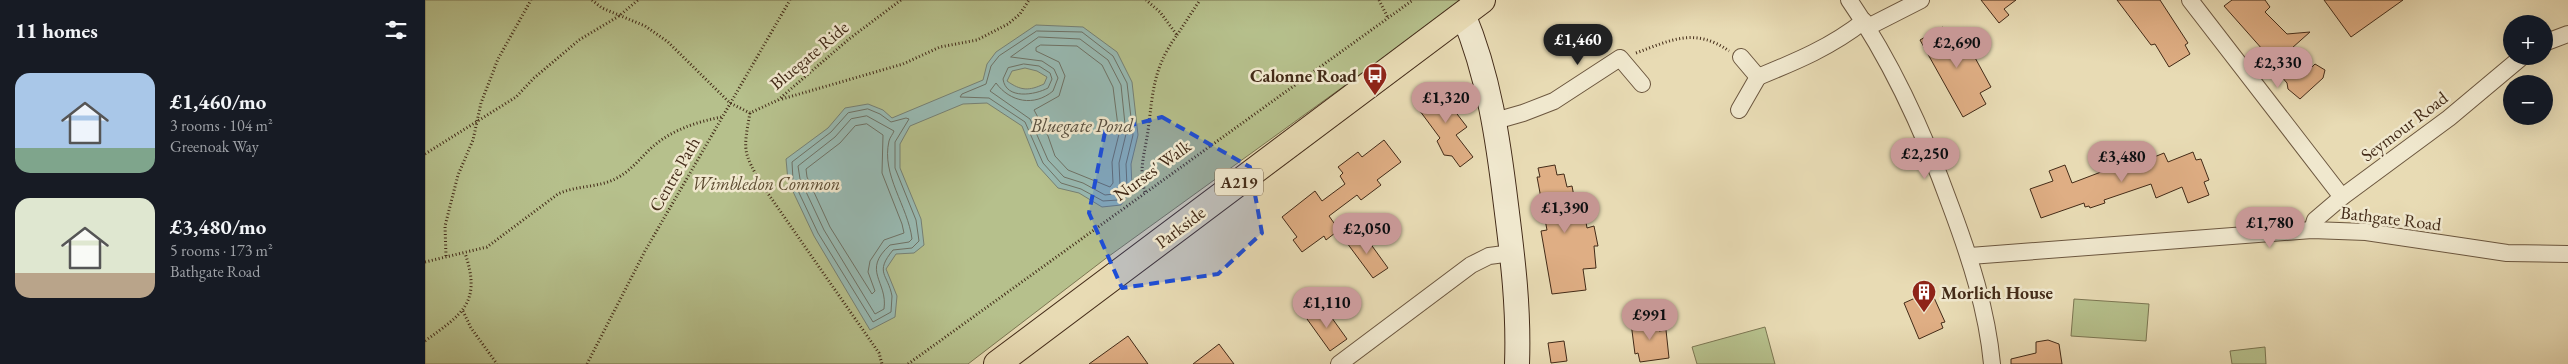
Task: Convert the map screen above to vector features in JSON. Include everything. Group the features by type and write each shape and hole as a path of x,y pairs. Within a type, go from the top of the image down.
{"main road":[{"name":"Parkside","path":"997,364 1472,7"}],"street":[{"path":"1849,0 1866,24 1927,142 1970,256 1989,336 1992,364"},
{"path":"1739,110 1758,77 1814,54 1866,24 1921,0"},
{"path":"2190,0 2342,197"},
{"path":"1472,7 1476,47 1495,121 1512,253 1519,318 1517,364"},
{"path":"2553,40 2568,34"},
{"path":"1741,57 1758,77"},
{"path":"1495,121 1523,114 1554,101 1620,58 1642,84"},
{"name":"Seymour Road","path":"2312,230 2315,220 2342,197 2449,118 2512,65"},
{"name":"Bathgate Road","path":"1970,256 2312,230 2366,232 2507,253 2568,254"},
{"path":"1339,364 1471,264 1489,256 1512,253"}],"path":[{"path":"446,256 445,226 458,174 479,122 481,103 498,59 531,0"},
{"path":"592,0 619,16 645,26 668,42 730,103 750,113 745,141 746,158 762,186 879,353 882,364"},
{"path":"425,154 444,140 479,122 516,98 534,78 579,40 619,16 638,0"},
{"name":"Centre Path","path":"587,364 645,251 790,0"},
{"name":"Bluegate Ride","path":"750,113 779,100 849,39 901,0"},
{"path":"779,100 903,64 941,47 977,40 1009,24 1020,14 1029,0"},
{"path":"1147,0 1177,35"},
{"path":"1145,192 1142,182 1142,160 1148,130 1150,100 1156,73 1177,35 1200,0"},
{"path":"1379,0 1388,18"},
{"name":"Nurses' Walk","path":"908,364 1413,0"},
{"path":"1620,58 1628,52 1634,54 1668,41 1687,37 1704,37 1741,57"},
{"path":"425,262 487,247 567,189 601,184 624,174 657,144 678,129 722,117"},
{"path":"425,341 463,311 468,301 470,268 465,253"},
{"path":"463,311 471,328 497,364"}],"highlighted area":[{"path":"1162,117 1250,167 1262,233 1218,274 1122,288 1089,213 1105,132"}],"green space":[{"name":"Wimbledon Common","path":"425,0 1463,0 1105,259 968,364 425,364"},
{"path":"2074,299 2149,304 2146,341 2071,336"},
{"path":"1765,327 1775,364 1697,364 1692,347"},
{"path":"2265,347 2266,364 2232,364 2230,351"}],"water":[{"name":"Bluegate Pond","path":"1036,25 1083,27 1117,52 1132,82 1138,135 1131,164 1132,188 1121,205 1102,207 1079,193 1058,188 1038,166 1022,126 987,103 963,104 910,126 900,144 900,168 921,219 924,245 914,253 896,254 886,269 897,296 895,317 870,330 814,236 788,181 786,159 828,128 845,108 868,104 883,110 892,118 983,80 987,64 996,52","holes":["1025,68 1037,71 1047,77 1044,84 1039,86 1025,89 1007,81 1012,71"]}],"building":[{"path":"1981,0 2016,0 2004,9 2009,15 1999,23"},
{"path":"2117,0 2160,0 2188,43 2185,45 2190,54 2169,67 2155,44 2151,45"},
{"path":"2232,0 2265,0 2270,7 2265,12 2287,34 2310,32 2292,48 2312,67 2315,64 2325,70 2323,78 2300,99 2288,89 2287,83 2260,52 2263,50 2224,6"},
{"path":"2324,0 2403,0 2351,37"},
{"path":"1943,27 1949,38 1961,32 1991,87 1980,93 1986,104 1963,117 1920,40"},
{"path":"1445,86 1459,105 1454,110 1467,127 1456,135 1473,157 1460,167 1452,156 1444,155 1437,141 1440,138 1417,107"},
{"path":"1384,140 1401,162 1377,180 1381,185 1361,200 1357,195 1329,216 1339,230 1326,240 1324,236 1302,252 1293,240 1297,237 1282,217 1315,191 1322,201 1345,184 1340,176 1343,173 1338,167 1358,152 1362,157"},
{"path":"2193,152 2196,160 2201,159 2209,180 2204,182 2209,195 2188,203 2182,187 2156,198 2151,184 2104,200 2105,203 2090,208 2089,206 2085,207 2084,203 2041,218 2030,189 2053,181 2049,171 2065,165 2072,183 2130,161 2132,166 2164,153 2168,162"},
{"path":"1555,165 1557,175 1564,174 1567,187 1572,186 1576,207 1583,205 1587,228 1594,226 1598,246 1594,246 1596,268 1583,269 1586,290 1552,294 1541,231 1547,230 1537,177 1540,177 1538,168"},
{"path":"1362,232 1388,268 1373,278 1347,243"},
{"name":"Morlich House","path":"1931,291 1945,322 1941,323 1943,328 1919,339 1904,303"},
{"path":"1324,307 1347,339 1330,351 1307,319"},
{"path":"1655,320 1659,331 1666,330 1669,358 1640,362 1638,353 1635,354 1631,323"},
{"path":"1128,336 1148,364 1089,364"},
{"path":"2048,340 2059,344 2062,364 2011,364 2011,359 2036,353 2036,342"},
{"path":"1564,341 1567,361 1551,363 1548,343"},
{"path":"1219,344 1234,364 1193,364"}],"place":[{"name":"Calonne Road","path":"1375,96"},
{"name":"Morlich House","path":"1924,313"}]}
